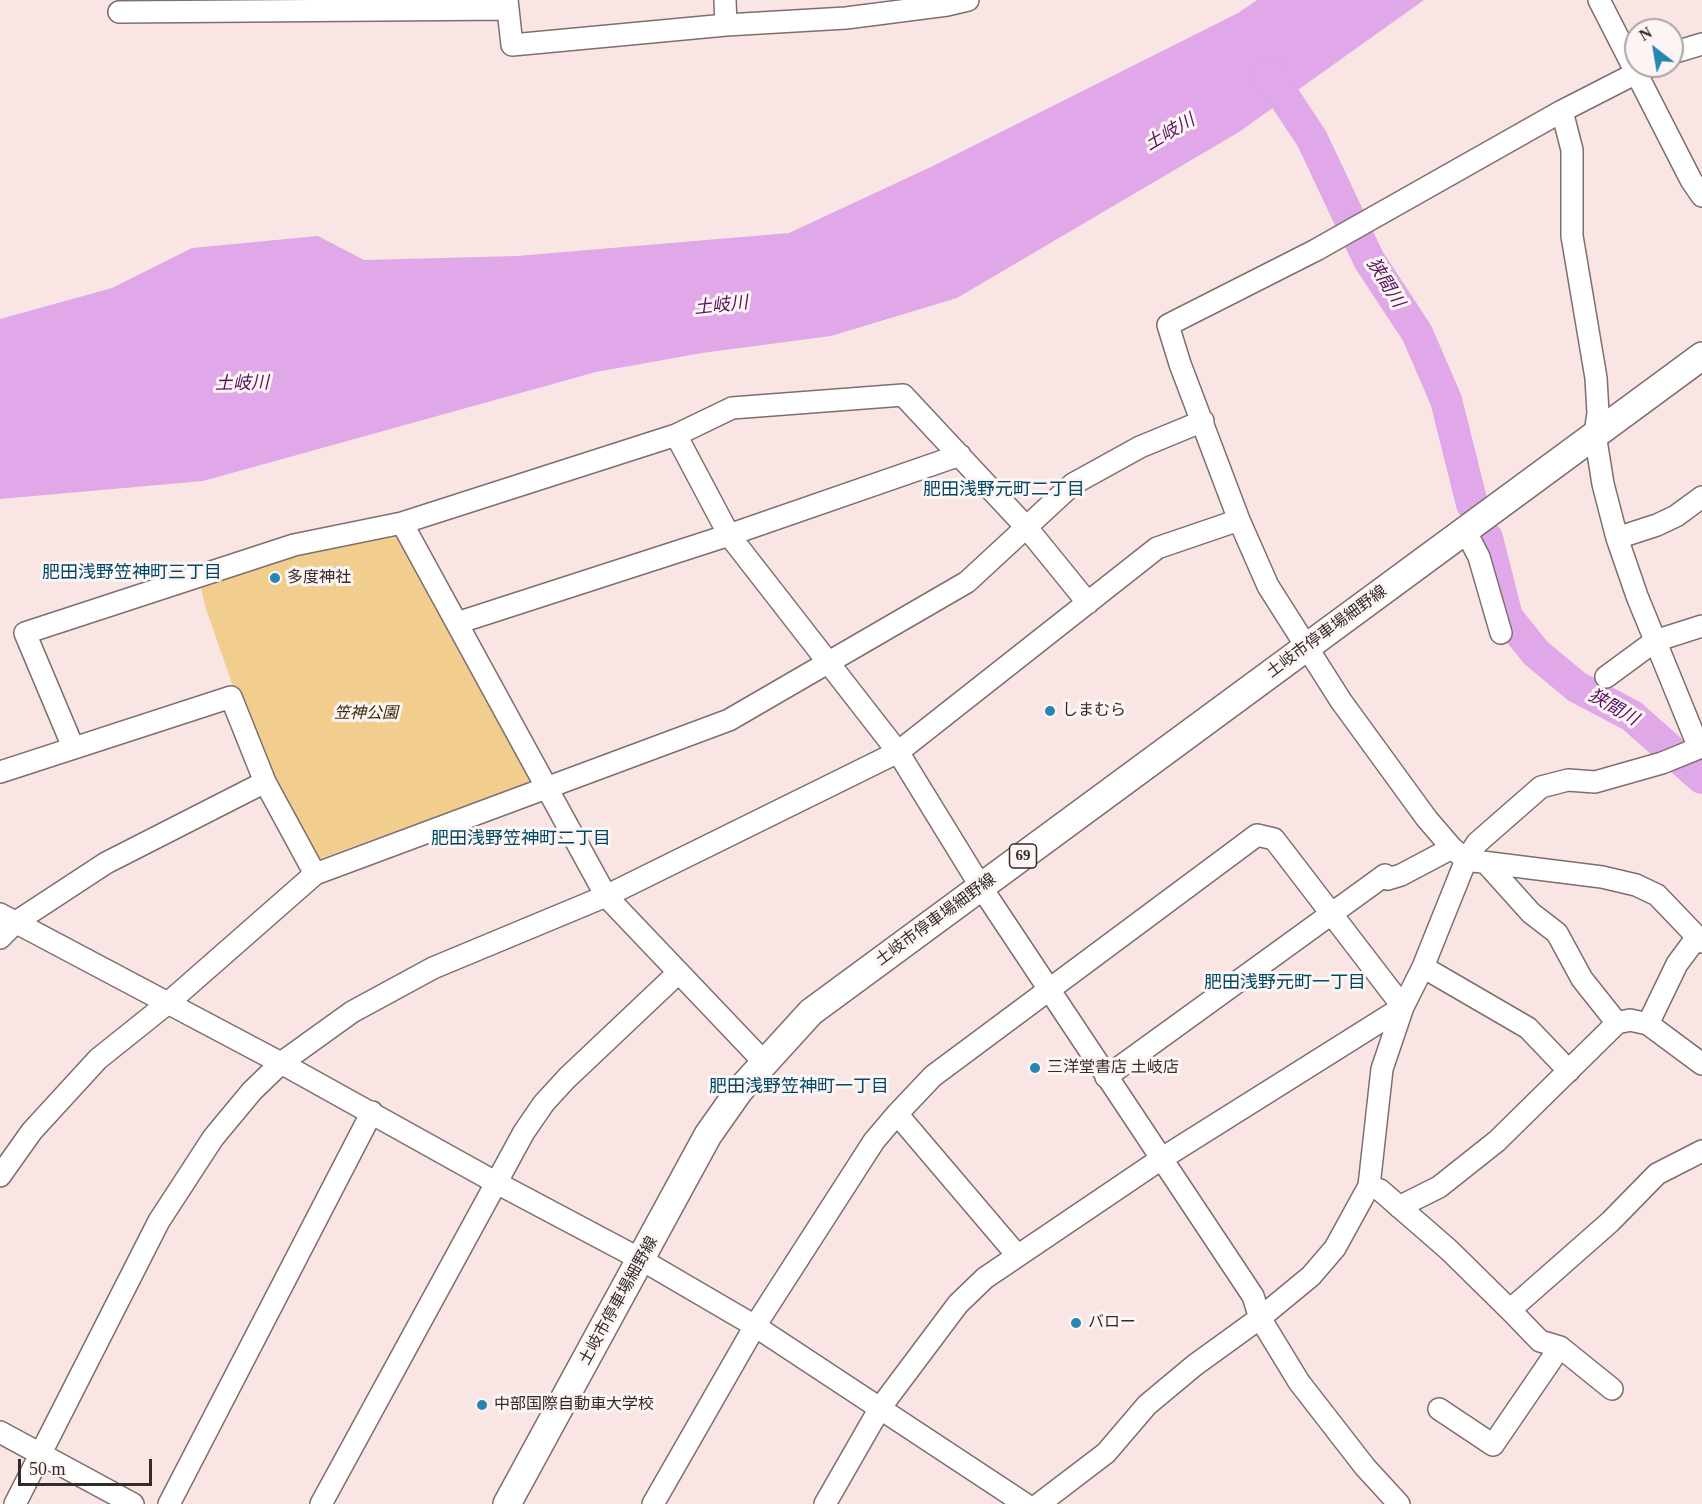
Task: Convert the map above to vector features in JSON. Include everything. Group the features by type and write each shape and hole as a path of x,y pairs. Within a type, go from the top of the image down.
{"main road":[{"name":"土岐市停車場細野線","path":"507,1504 642,1260 708,1135 764,1062 811,1012 1595,434 1698,366"}],"street":[{"path":"725,0 726,25"},
{"path":"119,12 508,4 512,45 968,0"},
{"path":"1599,0 1624,41"},
{"path":"1684,49 1702,44"},
{"path":"1617,1023 1582,979 1557,933 1468,857 1414,801 1305,649 1268,586 1239,520 1168,325 1316,250 1624,78"},
{"path":"1645,78 1691,180 1702,196"},
{"path":"1039,1504 1106,1453 1147,1405 1311,1276 1335,1248 1369,1186 1382,1069 1403,1007 1423,967 1468,857 1477,843 1541,787 1568,780 1595,782 1690,752 1655,641 1617,538 1603,484 1595,434 1599,413 1596,378 1572,236 1572,150 1562,111"},
{"path":"73,747 25,633 294,545 402,523 676,435 732,408 903,395 1027,528 1088,603"},
{"path":"0,1176 32,1131 98,1059 168,1003 315,874 729,720 967,582 1073,484 1140,447 1203,421"},
{"path":"676,435 729,535 898,752 981,887 1253,1296 1260,1318 1299,1382 1365,1467 1399,1504"},
{"path":"458,623 729,535 960,455"},
{"path":"1617,538 1667,521 1702,497"},
{"path":"15,1504 159,1221 213,1138 252,1091 281,1063 352,1012 433,968 606,896 898,752 1157,548 1239,520"},
{"path":"402,523 606,896 764,1062"},
{"path":"1465,530 1479,557 1501,633"},
{"path":"1606,677 1655,641 1702,626"},
{"path":"0,772 231,697 265,782 315,874"},
{"path":"0,938 8,918 106,863 265,782"},
{"path":"653,1504 755,1326 874,1141 897,1114 933,1076 1257,835 1274,839 1403,1007"},
{"path":"1106,1077 1385,875 1388,879 1468,857 1602,877 1636,885 1657,895 1700,939 1677,964 1648,1024"},
{"path":"8,918 372,1112 495,1182 642,1260 755,1326 1024,1504"},
{"path":"1423,967 1528,1028 1569,1071"},
{"path":"321,1504 495,1182 544,1103 567,1078 678,973"},
{"path":"825,1504 880,1408 958,1304 985,1278 1161,1160 1403,1007"},
{"path":"1399,1207 1439,1187 1515,1124 1617,1023 1630,1020 1648,1024 1702,1064"},
{"path":"169,1504 372,1112"},
{"path":"897,1114 1017,1255"},
{"path":"1510,1310 1610,1222 1657,1174 1702,1151"},
{"path":"1369,1186 1380,1190 1449,1250 1540,1341 1560,1347 1612,1389"},
{"path":"1438,1409 1493,1445 1560,1347"},
{"path":"0,1432 133,1504"}],"green space":[{"name":"笠神公園","path":"403,536 534,781 308,863 256,753 205,606 200,582 299,551"}],"water":[{"name":"土岐川","path":"1257,0 1424,0 1239,132 957,298 831,336 702,353 596,372 203,481 0,499 0,319 112,288 192,248 318,236 364,260 517,256 789,233 935,165 1238,13"}],"waterway":[{"name":"狭間川","path":"1269,74 1312,139 1369,260 1417,333 1446,400 1472,504"},
{"name":"狭間川","path":"1487,538 1507,617 1536,653 1577,687 1632,716 1702,778"}],"place":[{"name":"多度神社","path":"275,578"},
{"name":"しまむら","path":"1050,711"},
{"name":"三洋堂書店 土岐店","path":"1035,1068"},
{"name":"バロー","path":"1076,1323"},
{"name":"中部国際自動車大学校","path":"482,1405"}],"district":[{"name":"肥田浅野元町二丁目","path":"1004,490"},
{"name":"肥田浅野笠神町三丁目","path":"132,573"},
{"name":"肥田浅野笠神町二丁目","path":"521,839"},
{"name":"肥田浅野元町一丁目","path":"1285,983"},
{"name":"肥田浅野笠神町一丁目","path":"799,1087"}]}
